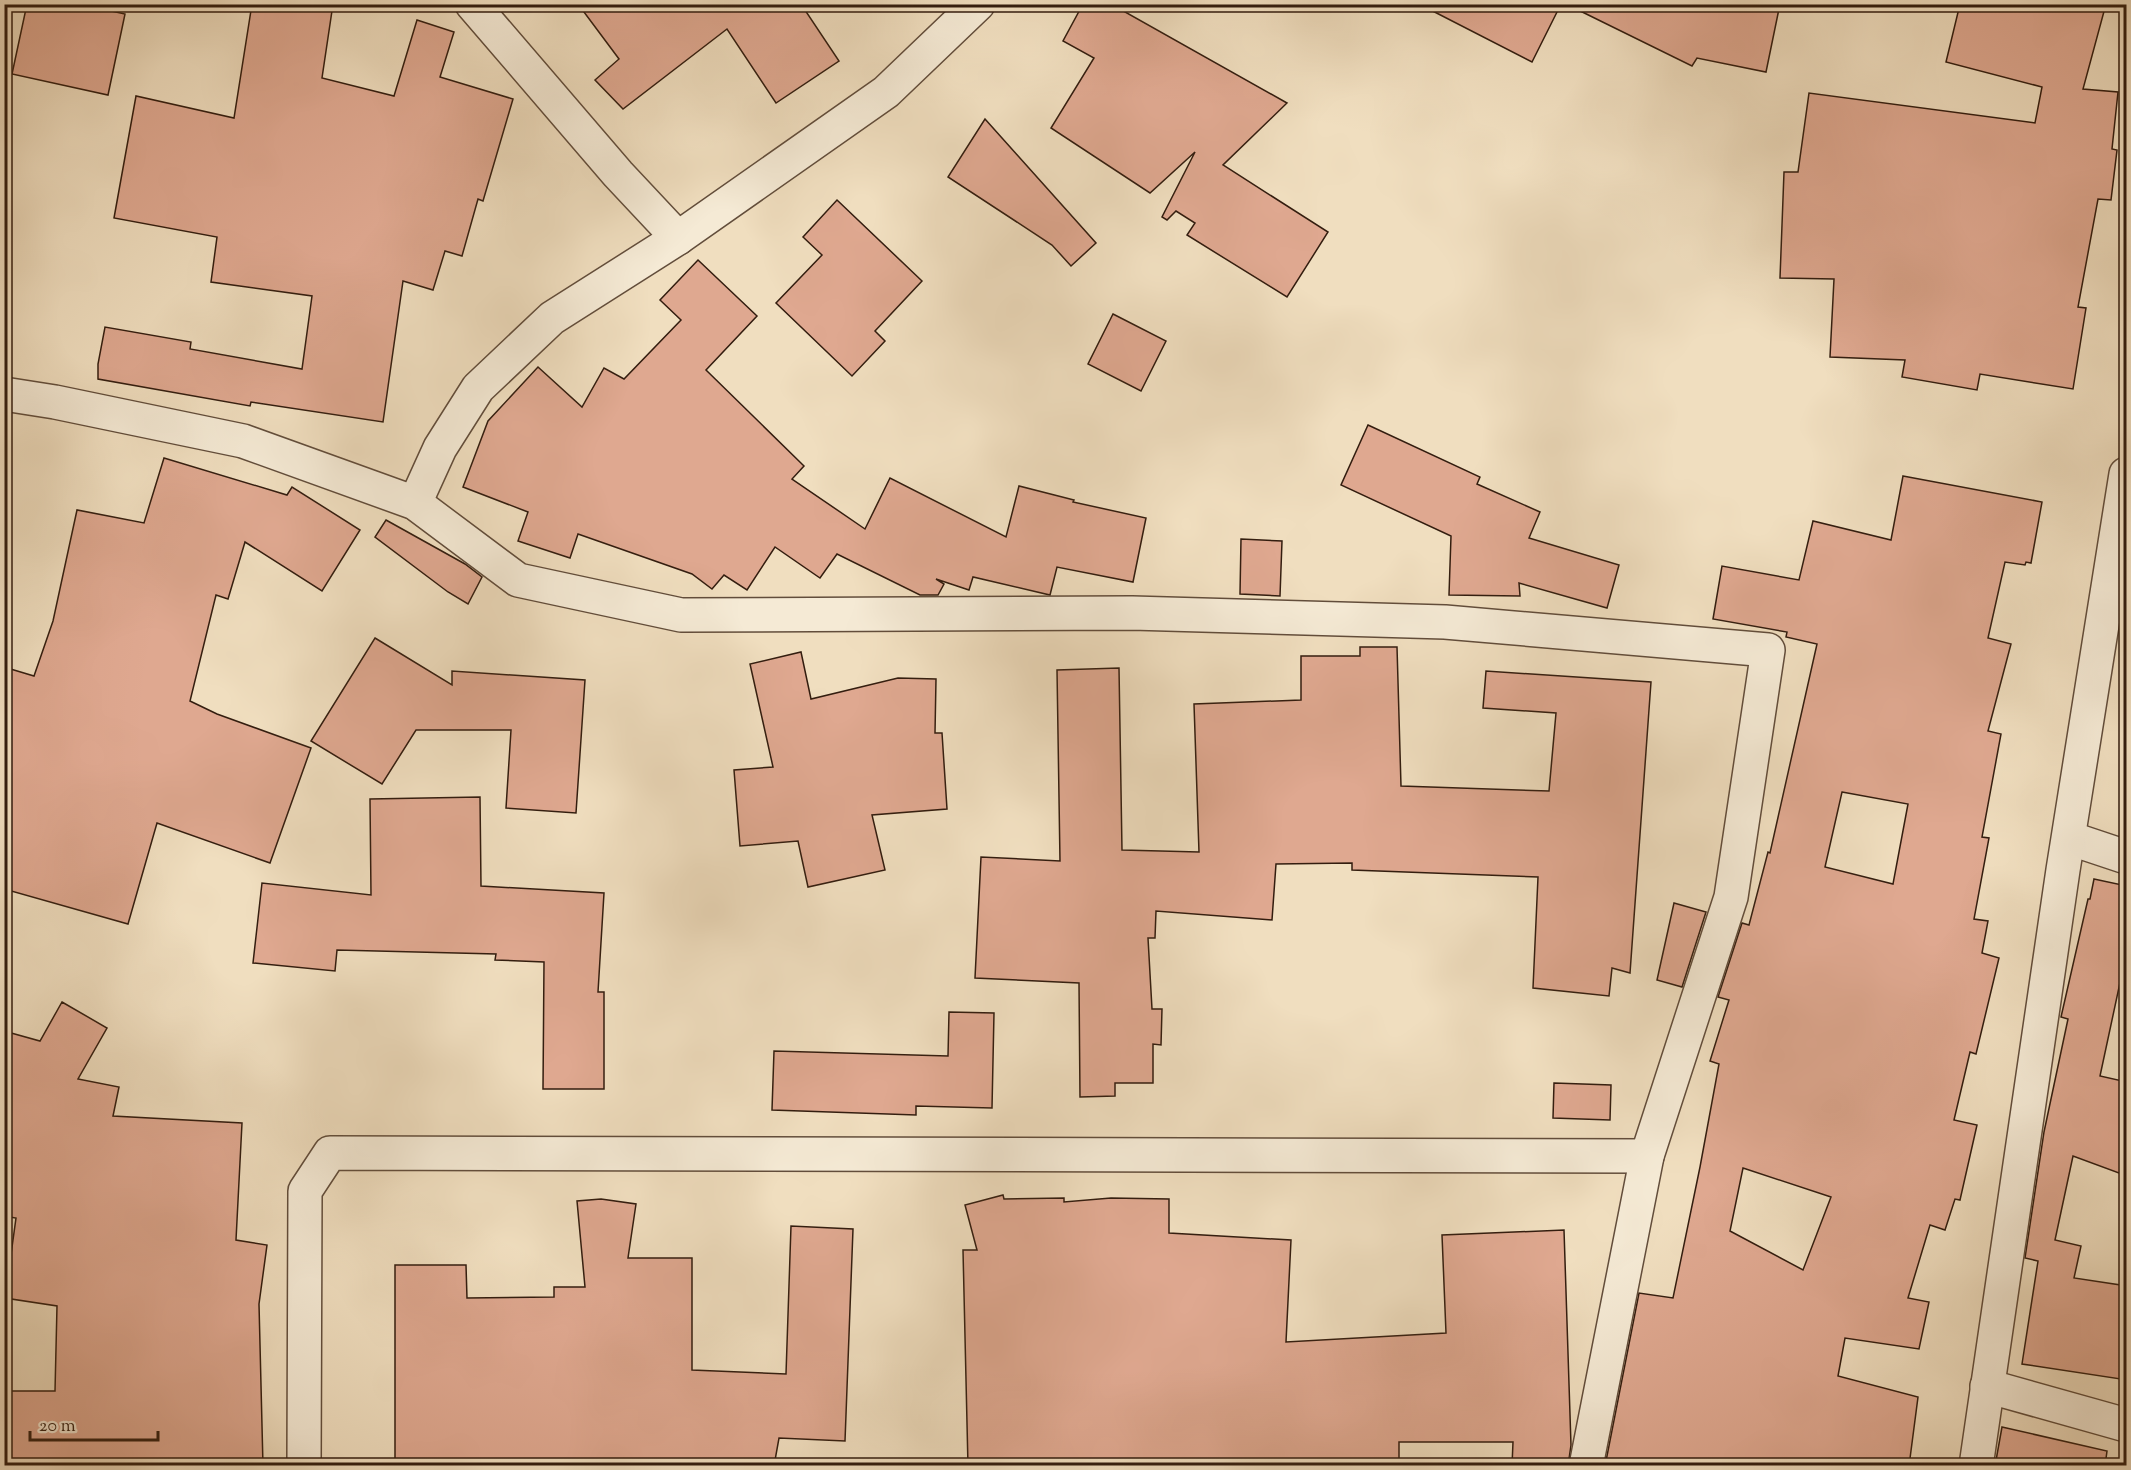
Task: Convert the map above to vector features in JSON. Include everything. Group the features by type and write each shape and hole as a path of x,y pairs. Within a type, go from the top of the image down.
{"street":[{"path":"472,4 618,174 678,238"},
{"path":"415,503 440,448 478,388 552,318 678,238 886,92 978,4"},
{"path":"4,394 55,402 243,441 415,503 518,580 681,615 1132,613 1445,622 1768,650 1731,897 1647,1156 1587,1466"},
{"path":"1976,1466 2063,870 2127,474"},
{"path":"2069,838 2127,857"},
{"path":"304,1466 305,1191 330,1153 1647,1156"},
{"path":"1987,1386 2127,1425"}],"building":[{"path":"27,4 80,4 125,14 108,95 12,74"},
{"path":"252,4 333,4 322,78 394,96 417,20 454,32 440,77 513,99 483,201 478,199 462,256 445,251 433,290 403,281 383,422 251,402 250,406 98,379 98,364 105,327 191,342 190,349 302,369 312,296 211,282 217,237 114,218 136,96 234,118"},
{"path":"578,4 801,4 839,61 776,103 727,29 623,109 595,80 619,59"},
{"path":"1083,4 1111,4 1287,103 1223,165 1328,232 1287,297 1187,235 1195,223 1176,211 1167,220 1162,217 1195,152 1150,193 1051,128 1094,58 1063,41"},
{"path":"1419,4 1561,4 1532,62"},
{"path":"1566,4 1780,4 1766,72 1697,58 1692,66"},
{"path":"1960,4 2106,4 2083,89 2118,92 2112,149 2117,150 2111,200 2098,199 2078,307 2086,308 2073,389 1980,374 1977,390 1902,377 1905,360 1830,357 1834,279 1780,278 1784,172 1798,172 1809,93 2035,123 2042,87 1946,62"},
{"path":"985,119 1096,243 1071,266 1052,245 948,177"},
{"path":"837,200 922,281 875,331 885,341 852,376 776,303 822,255 803,237"},
{"path":"698,260 757,316 706,370 804,466 792,479 865,529 890,478 1006,537 1019,486 1074,500 1073,502 1146,518 1133,582 1057,567 1050,595 973,577 969,590 936,579 944,584 938,595 920,595 837,554 820,578 775,547 747,590 724,575 712,589 692,574 578,534 570,558 518,541 528,512 463,487 488,421 538,367 582,407 604,368 624,379 681,320 660,300"},
{"path":"1113,314 1166,341 1141,391 1088,364"},
{"path":"1368,425 1480,477 1477,484 1540,512 1529,538 1619,565 1607,608 1519,583 1520,596 1449,595 1451,536 1341,485"},
{"path":"164,458 287,495 292,487 360,530 322,591 245,542 228,599 216,595 190,701 217,714 311,748 270,863 157,823 128,924 4,889 4,667 34,676 53,621 77,510 144,523"},
{"path":"1903,476 2042,502 2031,563 2026,562 2025,565 2005,562 1988,638 2011,644 1988,731 2001,734 1982,837 1989,838 1974,919 1988,921 1982,953 1999,958 1976,1054 1970,1052 1954,1120 1977,1125 1960,1200 1955,1199 1945,1230 1930,1225 1908,1298 1929,1302 1919,1349 1845,1338 1838,1376 1918,1397 1909,1466 1605,1466 1639,1293 1673,1298 1719,1064 1710,1061 1729,1000 1718,997 1742,923 1749,925 1768,852 1770,853 1817,644 1786,637 1787,632 1713,619 1722,566 1799,580 1813,521 1891,540","holes":["1842,792 1908,804 1893,884 1825,867","1743,1168 1831,1197 1803,1270 1730,1231"]},
{"path":"386,520 465,564 482,577 468,604 448,592 375,537"},
{"path":"1241,539 1282,541 1280,596 1240,594"},
{"path":"375,638 452,685 452,671 585,680 576,813 506,808 511,730 416,730 382,784 311,741"},
{"path":"1360,647 1397,647 1401,786 1549,791 1556,713 1483,708 1486,671 1651,682 1630,973 1612,968 1609,996 1533,988 1538,877 1352,870 1352,863 1276,864 1272,920 1156,911 1155,938 1148,938 1152,1009 1162,1009 1161,1045 1153,1044 1153,1083 1115,1083 1115,1096 1080,1097 1079,983 975,978 981,857 1060,861 1057,670 1119,668 1122,850 1199,852 1194,704 1301,700 1301,656 1360,656"},
{"path":"801,652 811,699 898,678 936,679 935,733 942,733 947,809 872,815 885,870 808,887 798,841 740,846 734,770 773,767 750,664"},
{"path":"480,797 481,886 604,893 598,992 604,992 604,1089 543,1089 544,962 495,960 496,954 337,950 335,971 253,963 262,883 371,895 370,799"},
{"path":"2094,879 2127,886 2127,950 2100,1076 2127,1082 2127,1176 2073,1156 2055,1240 2081,1246 2074,1278 2127,1286 2127,1380 2022,1364 2038,1261 2025,1258 2044,1132 2068,1019 2061,1017"},
{"path":"1674,903 1706,912 1682,987 1657,980"},
{"path":"62,1002 107,1028 78,1079 119,1087 113,1116 242,1123 236,1240 267,1245 259,1304 263,1466 4,1466 4,1391 55,1391 57,1306 5,1298 16,1218 4,1216 4,1031 40,1041"},
{"path":"949,1012 994,1013 992,1108 916,1106 916,1115 772,1110 774,1051 948,1056"},
{"path":"1554,1083 1611,1085 1610,1120 1553,1118"},
{"path":"1003,1195 1004,1199 1064,1198 1064,1202 1111,1198 1169,1199 1169,1233 1291,1240 1286,1342 1446,1333 1442,1235 1564,1230 1571,1445 1568,1466 1512,1466 1513,1442 1399,1442 1399,1466 968,1466 963,1250 977,1250 965,1205"},
{"path":"601,1199 636,1204 628,1258 692,1258 692,1370 786,1374 791,1226 853,1229 845,1441 779,1438 774,1466 395,1466 395,1265 466,1265 467,1298 554,1297 554,1287 585,1287 577,1201"},
{"path":"2002,1427 2107,1451 2105,1466 1995,1466"}]}
